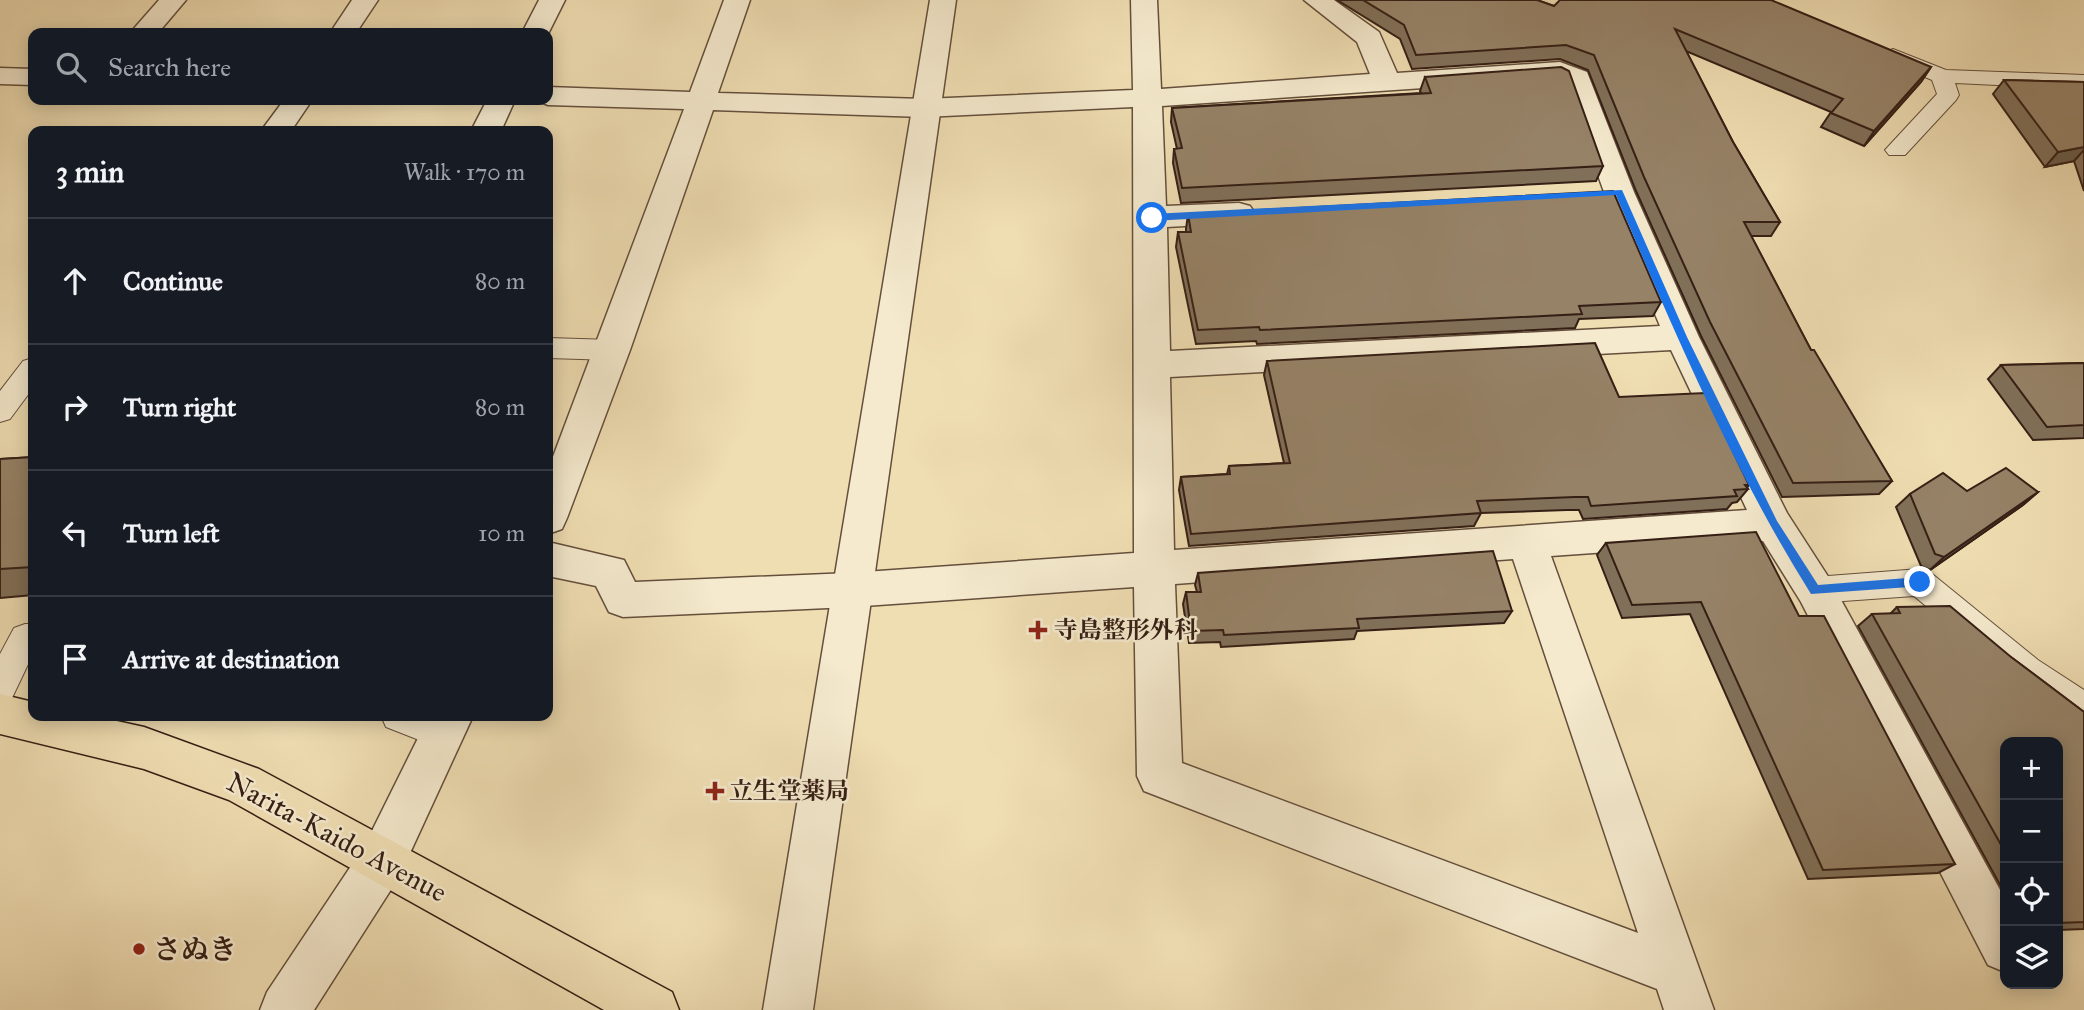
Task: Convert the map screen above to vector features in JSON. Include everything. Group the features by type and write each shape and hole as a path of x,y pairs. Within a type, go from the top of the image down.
{"highway":[{"name":"Narita-Kaido Avenue","path":"0,714 28,721"},
{"name":"Narita-Kaido Avenue","path":"30,721 145,748 243,784 654,1010"}],"street":[{"path":"148,28 173,0"},
{"path":"345,28 365,0"},
{"path":"538,28 552,0"},
{"path":"553,505 613,350 737,0"},
{"path":"788,1010 850,590 943,0"},
{"path":"1144,0 1152,218 1151,365 1160,776 1682,990"},
{"path":"1317,0 1369,38 1386,80"},
{"path":"553,96 925,108 1149,98 1386,80 1560,71 1577,78 1605,192 1682,337 1773,524 1815,590 2000,939"},
{"path":"0,76 28,77"},
{"path":"280,126 294,105"},
{"path":"488,126 499,105"},
{"path":"1152,218 1261,211"},
{"path":"1151,365 1682,337"},
{"path":"553,560 610,572 623,600 850,590 1773,524"},
{"path":"1527,543 1682,990"},
{"path":"285,1010 382,861 446,724"}],"lane":[{"path":"1870,46 1942,76 2084,82"},
{"path":"1897,150 1948,95 1942,76"},
{"path":"553,348 613,350"},
{"path":"0,411 28,375"},
{"path":"1815,590 1920,582 2026,670 2084,709"},
{"path":"0,687 25,638 28,638"},
{"path":"428,721 446,724"}],"building":[{"path":"1363,0 1537,0 1554,6 1560,0 1771,0 1931,67 1874,131 1831,113 1843,99 1675,29 1733,142 1780,222 1744,222 1811,350 1814,350 1892,481 1793,483 1710,322 1644,177 1594,55 1566,45 1416,55 1404,25"},
{"path":"1561,67 1569,71 1603,166 1182,188 1174,149 1182,148 1172,108 1431,93 1425,77"},
{"path":"2004,80 2084,82 2084,147 2058,152"},
{"path":"1613,191 1661,302 1579,306 1582,314 1260,330 1259,327 1198,330 1178,232 1191,232 1188,214"},
{"path":"1595,343 1619,397 1705,393 1749,485 1745,485 1748,489 1734,490 1737,496 1591,506 1588,497 1477,501 1481,513 1191,534 1181,477 1230,474 1229,466 1290,463 1267,361"},
{"path":"2084,363 2084,425 2047,427 2001,365"},
{"path":"28,457 28,567 0,569 0,459"},
{"path":"2006,468 2038,492 1944,557 1935,554 1910,494 1943,473 1967,491"},
{"path":"1756,532 1799,616 1824,616 1955,864 1823,870 1701,602 1632,605 1606,543"},
{"path":"1493,551 1512,611 1357,619 1359,628 1224,635 1223,630 1191,631 1186,592 1201,592 1198,573"},
{"path":"1950,606 2011,657 2084,712 2084,922 2063,923 2063,737 2000,737 2000,843 1872,614 1900,613 1897,607"}],"place":[{"name":"寺島整形外科","path":"1038,630"},
{"name":"立生堂薬局","path":"715,791"},
{"name":"さぬき","path":"139,949"}],"route":[{"path":"1152,218 1619,192 1682,337 1773,524 1815,590 1920,582"}]}
